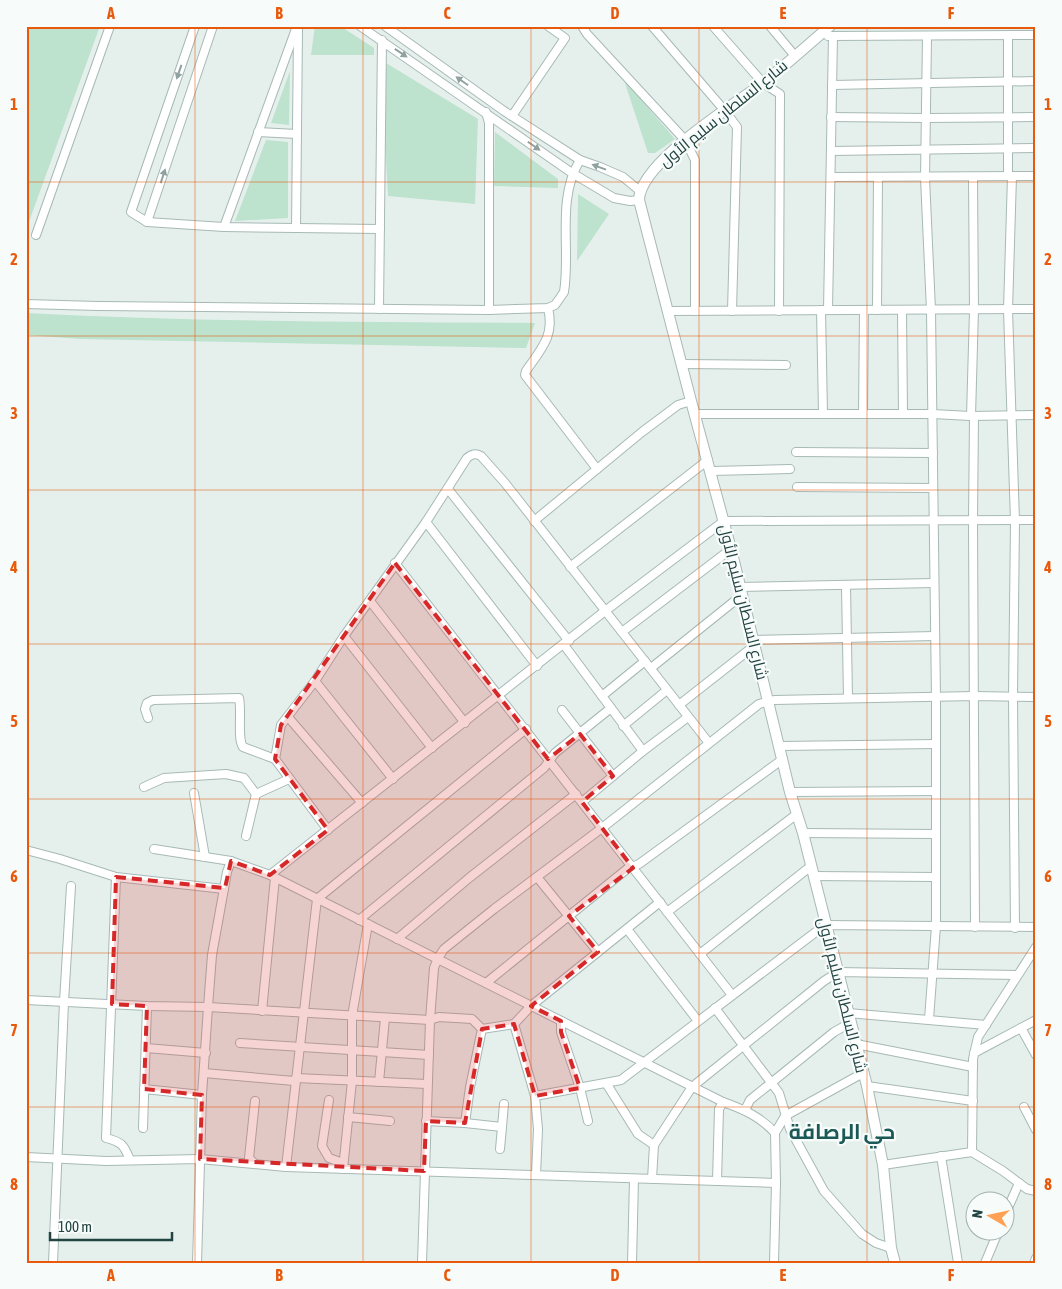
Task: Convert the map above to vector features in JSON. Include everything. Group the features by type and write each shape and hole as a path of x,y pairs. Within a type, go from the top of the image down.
{"street":[{"path":"36,235 110,26"},
{"path":"195,26 131,212 147,222 224,226 380,229"},
{"path":"147,222 213,26"},
{"path":"224,226 297,26"},
{"path":"296,228 297,26"},
{"path":"360,26 572,173 614,198 622,200 640,196 623,177 580,160 512,116 385,26"},
{"path":"512,116 565,38 548,26"},
{"path":"582,26 685,140 694,160 695,311"},
{"path":"652,26 725,111 737,128 732,311"},
{"path":"713,26 763,84 780,94 779,310"},
{"path":"770,26 795,56"},
{"path":"823,414 824,310 831,177 832,85 829,29 927,36 1033,36 1032,26"},
{"name":"شارع السلطان سليم الأول","path":"829,29 763,84 685,140 653,171 640,196 694,414 724,521 790,792 803,833 867,1086 883,1166 891,1248 895,1263"},
{"path":"927,36 926,178 931,310 936,698 936,926 929,1019"},
{"path":"1008,36 1007,147 1010,176 1008,310 1015,521 1013,696 1015,928"},
{"path":"379,309 382,40"},
{"path":"832,85 1036,82"},
{"path":"486,112 489,124 488,310"},
{"path":"831,117 1036,117"},
{"path":"258,132 297,134"},
{"path":"831,151 1036,148"},
{"path":"26,304 488,310 548,308 555,305 564,292 567,193 572,173 580,160"},
{"path":"831,177 1036,176"},
{"path":"973,177 974,310 972,416 975,927"},
{"path":"877,310 878,178"},
{"path":"548,308 551,329 526,371 526,376 597,469"},
{"path":"863,414 864,310"},
{"path":"902,310 903,414"},
{"path":"668,311 1036,310"},
{"path":"682,364 786,365"},
{"path":"534,521 678,405 691,401"},
{"path":"694,414 933,414 972,416 1036,414"},
{"path":"796,452 933,453"},
{"path":"275,759 281,725 315,681 344,636 426,522 467,458 476,454 481,456 505,483 709,742"},
{"path":"570,567 708,460"},
{"path":"711,471 790,469"},
{"path":"797,487 933,488"},
{"path":"448,489 566,643 623,726 643,751"},
{"path":"262,1011 272,877 328,830 605,611 724,521 933,520 973,522 1036,520"},
{"path":"426,522 537,666"},
{"path":"622,632 731,549"},
{"path":"395,563 500,695 732,996"},
{"path":"651,668 741,591 934,583"},
{"path":"846,586 848,698"},
{"path":"370,601 464,723"},
{"path":"344,636 432,748"},
{"path":"679,705 754,643 935,636"},
{"path":"602,696 645,662"},
{"path":"315,681 393,779"},
{"path":"623,726 667,690"},
{"path":"422,1263 430,1020 434,968 444,949 759,704 769,700 1036,696"},
{"path":"148,718 147,703 153,700 239,698 241,709 240,742 243,747 275,759 328,830"},
{"path":"358,920 544,768 549,760 611,708"},
{"path":"562,710 613,776"},
{"path":"288,716 362,803"},
{"path":"582,802 643,751 688,717"},
{"path":"286,1167 317,899 526,729"},
{"path":"780,746 936,744"},
{"path":"486,983 626,869 633,868 783,759"},
{"path":"144,787 164,778 226,774 244,778 256,794"},
{"path":"256,794 290,779"},
{"path":"790,792 936,791"},
{"path":"194,792 205,857"},
{"path":"246,836 256,794"},
{"path":"397,939 469,878 576,794"},
{"path":"667,912 797,814"},
{"path":"803,833 936,834"},
{"path":"154,849 231,861 272,877 438,958 692,1087 745,1110 767,1124 775,1133"},
{"path":"26,850 116,877 215,887 224,890"},
{"path":"197,1263 202,1095 212,954 231,861"},
{"path":"700,954 812,871 936,877"},
{"path":"116,877 106,1138 117,1140 124,1145 130,1160"},
{"path":"537,877 598,952"},
{"path":"54,1263 64,1002 71,886"},
{"path":"26,1000 208,1007 430,1020 440,1017 472,1019 482,1028 514,1024 531,1006 660,902"},
{"path":"343,1166 352,1081 352,1016 368,924"},
{"path":"536,1096 621,1080 825,925 1036,927"},
{"path":"627,929 698,1021"},
{"path":"972,1152 973,1067 978,1037 1036,947"},
{"path":"652,1179 654,1145 692,1087 824,981 838,972 1018,975"},
{"path":"143,1128 147,1006"},
{"path":"715,1008 778,1093 790,1129 824,1191 862,1234 876,1243 891,1248"},
{"path":"380,1082 385,1018"},
{"path":"745,1110 750,1100 849,1018 929,1019 986,1025"},
{"path":"974,1053 1036,1020"},
{"path":"562,1021 561,1032 580,1088 588,1121"},
{"path":"514,1024 536,1096 538,1129 536,1175"},
{"path":"465,1123 482,1028"},
{"path":"1021,1028 1036,1055"},
{"path":"240,1043 429,1055"},
{"path":"856,1044 973,1067"},
{"path":"146,1048 206,1053"},
{"path":"204,1073 294,1081 296,1078 427,1084"},
{"path":"774,1263 775,1133 785,1116 863,1073"},
{"path":"606,1083 638,1134 654,1145"},
{"path":"867,1086 973,1101"},
{"path":"144,1089 202,1095"},
{"path":"329,1100 322,1146 329,1158 343,1166"},
{"path":"255,1102 250,1158 255,1164"},
{"path":"717,1181 719,1109 723,1102"},
{"path":"500,1148 504,1104"},
{"path":"1024,1106 1036,1130"},
{"path":"348,1117 390,1121"},
{"path":"426,1121 502,1127"},
{"path":"883,1166 972,1152 1003,1171 1027,1189 1036,1191"},
{"path":"941,1156 958,1263"},
{"path":"26,1157 130,1160 200,1159 286,1167 343,1166 424,1171 776,1183"},
{"path":"632,1263 634,1179"},
{"path":"1014,1194 1019,1183"},
{"path":"985,1263 994,1242"},
{"path":"1034,1263 1036,1258"}],"highlighted area":[{"path":"395,563 548,759 580,734 613,776 582,802 633,868 569,916 598,952 531,1006 561,1021 561,1032 580,1088 535,1096 514,1024 482,1029 465,1123 426,1121 424,1171 200,1159 202,1095 144,1089 147,1006 112,1004 116,877 225,888 231,861 270,875 328,830 275,759 281,725"}],"green space":[{"path":"26,26 100,26 26,230"},
{"path":"315,26 340,26 374,48 374,55 311,55"},
{"path":"381,60 478,119 475,204 388,196"},
{"path":"290,71 289,125 271,123"},
{"path":"624,80 675,139 655,153 648,153"},
{"path":"495,132 558,179 558,188 494,186"},
{"path":"266,140 288,142 288,218 235,221"},
{"path":"578,194 609,214 577,261"},
{"path":"26,313 217,320 535,323 526,348 81,339 26,335"}],"district":[{"name":"حي الرصافة","path":"842,1131"}]}
